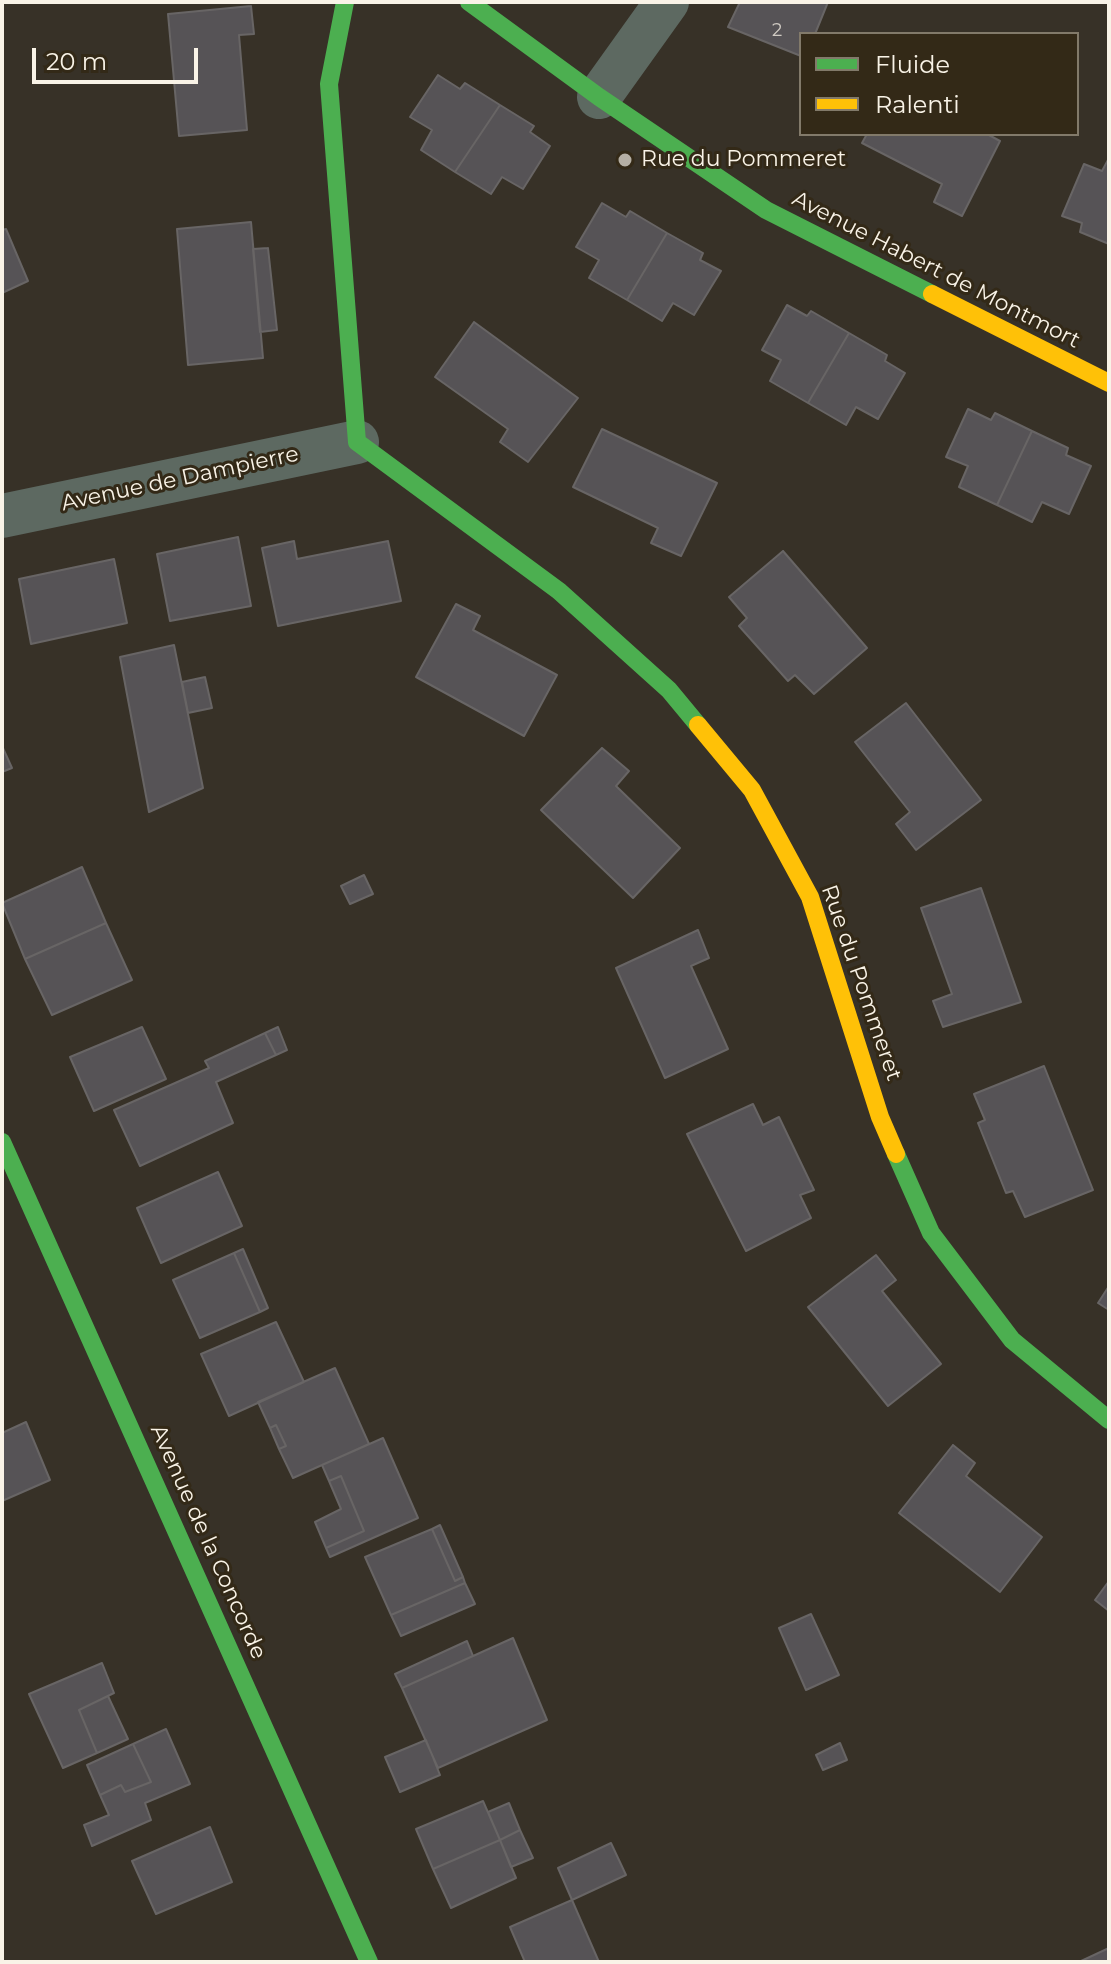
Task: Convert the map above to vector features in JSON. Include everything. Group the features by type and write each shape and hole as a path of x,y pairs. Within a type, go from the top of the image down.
{"street":[{"path":"345,2 329,84 357,442"},
{"name":"Avenue Habert de Montmort","path":"469,2 599,97 766,210 1109,383"},
{"path":"599,97 667,2"},
{"name":"Avenue de Dampierre","path":"2,516 357,442"},
{"name":"Rue du Pommeret","path":"357,442 559,591 669,690 752,790 810,897 880,1117 931,1233 1012,1340 1109,1420"},
{"name":"Avenue de la Concorde","path":"2,1142 369,1962"}],"building":[{"path":"740,2 828,2 816,32 799,32 799,55 728,27"},
{"path":"251,6 254,34 239,35 247,130 179,136 168,14"},
{"path":"438,75 460,89 465,83 500,105 455,172 421,150 432,130 410,117"},
{"path":"500,105 534,126 530,132 550,146 523,189 502,177 491,194 455,172"},
{"path":"866,136 991,136 1000,141 962,216 934,202 942,184 862,143"},
{"path":"1109,158 1109,244 1080,232 1082,223 1062,216 1084,164 1102,171"},
{"path":"602,203 626,217 630,211 667,233 627,300 589,278 599,260 576,247"},
{"path":"251,222 263,358 188,365 177,229"},
{"path":"6,229 28,281 2,293 2,230"},
{"path":"667,233 703,253 700,260 721,271 694,315 673,303 662,321 627,300"},
{"path":"268,248 277,330 260,332 253,249"},
{"path":"787,305 807,316 811,311 849,333 808,403 770,381 781,360 762,350"},
{"path":"474,322 578,398 528,462 500,442 508,429 435,377"},
{"path":"849,333 887,355 885,361 905,373 878,419 856,407 846,425 808,403"},
{"path":"968,409 991,420 995,413 1032,431 997,505 959,487 968,466 946,457"},
{"path":"602,429 717,483 681,556 651,543 658,528 573,487"},
{"path":"1032,431 1068,448 1066,455 1091,466 1069,514 1042,502 1032,522 997,505"},
{"path":"238,537 251,606 170,621 157,554"},
{"path":"294,541 297,559 388,541 401,601 278,626 262,548"},
{"path":"783,551 867,648 814,694 795,675 788,681 739,626 747,618 729,597"},
{"path":"114,559 127,623 31,644 19,579"},
{"path":"456,604 480,616 473,630 557,675 524,736 416,677"},
{"path":"174,645 203,788 149,812 120,657"},
{"path":"205,677 212,708 188,713 182,682"},
{"path":"906,703 981,800 916,850 896,824 910,812 855,742"},
{"path":"2,746 12,768 2,772"},
{"path":"602,748 629,771 616,786 680,848 633,898 541,810"},
{"path":"82,867 106,923 25,959 2,903"},
{"path":"364,875 373,894 350,904 341,886"},
{"path":"981,888 1021,1002 943,1027 933,1001 952,994 921,908"},
{"path":"106,923 132,980 52,1015 25,959"},
{"path":"698,930 709,958 691,966 728,1049 665,1078 616,968"},
{"path":"142,1027 166,1079 94,1111 70,1057"},
{"path":"278,1027 287,1050 276,1055 265,1033"},
{"path":"265,1033 276,1055 216,1082 233,1123 140,1166 114,1110 209,1068 205,1061"},
{"path":"1044,1066 1093,1190 1025,1217 1013,1191 1006,1193 978,1123 985,1120 974,1094"},
{"path":"753,1104 763,1125 779,1117 814,1190 800,1195 811,1218 746,1251 687,1134"},
{"path":"218,1172 242,1226 161,1263 137,1208"},
{"path":"243,1249 268,1308 260,1312 234,1253"},
{"path":"234,1253 260,1312 200,1338 173,1280"},
{"path":"876,1255 896,1280 882,1291 941,1364 888,1406 808,1307"},
{"path":"1109,1286 1109,1310 1098,1303"},
{"path":"276,1322 304,1382 229,1416 201,1354"},
{"path":"335,1368 369,1444 293,1478 279,1449 286,1446 276,1425 270,1428 258,1402"},
{"path":"26,1422 50,1480 2,1501 2,1433"},
{"path":"276,1425 286,1446 279,1449 270,1428"},
{"path":"383,1438 418,1518 330,1557 326,1548 364,1531 341,1476 329,1481 322,1465"},
{"path":"953,1445 975,1463 966,1476 1042,1537 1000,1592 899,1513"},
{"path":"341,1476 364,1531 326,1548 315,1522 341,1509 329,1481"},
{"path":"440,1525 463,1577 455,1581 432,1529"},
{"path":"432,1529 455,1581 463,1577 465,1583 391,1615 365,1557"},
{"path":"1109,1581 1109,1611 1095,1600"},
{"path":"465,1583 475,1604 401,1636 391,1615"},
{"path":"811,1614 839,1675 806,1690 779,1628"},
{"path":"513,1638 547,1720 438,1768 402,1688"},
{"path":"467,1641 473,1656 402,1688 395,1674"},
{"path":"102,1663 114,1693 79,1710 97,1753 63,1768 29,1694"},
{"path":"108,1696 128,1739 97,1753 79,1710"},
{"path":"166,1729 190,1784 145,1803 151,1820 92,1846 84,1825 109,1815 100,1795 121,1785 125,1792 151,1782 133,1744"},
{"path":"426,1740 440,1775 400,1792 385,1757"},
{"path":"840,1743 847,1760 823,1770 816,1755"},
{"path":"133,1744 151,1782 125,1792 121,1785 100,1795 87,1765"},
{"path":"483,1801 500,1840 433,1869 416,1829"},
{"path":"509,1803 520,1830 500,1840 488,1812"},
{"path":"210,1827 232,1882 156,1914 132,1861"},
{"path":"520,1830 533,1858 511,1867 500,1840"},
{"path":"500,1840 516,1878 451,1908 433,1869"},
{"path":"611,1843 626,1875 572,1900 558,1868"},
{"path":"572,1900 599,1962 525,1962 510,1927"},
{"path":"1109,1948 1109,1962 1079,1962"}],"traffic: fast":[{"path":"345,2 329,84 357,442 559,591 669,690 698,725"},
{"path":"469,2 599,97 766,210 932,294"},
{"path":"2,1142 369,1962"},
{"path":"896,1154 931,1233 1012,1340 1109,1420"}],"traffic: slow":[{"path":"932,294 1109,383"},
{"path":"698,725 752,790 810,897 880,1117 896,1154"}],"place":[{"name":"Rue du Pommeret","path":"625,160"}]}
